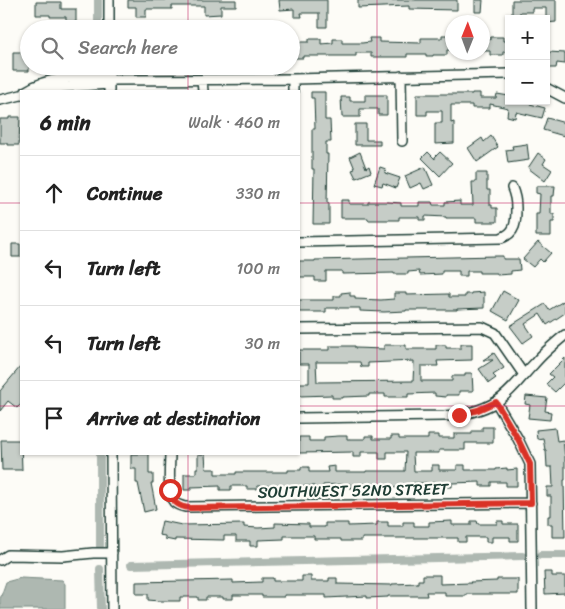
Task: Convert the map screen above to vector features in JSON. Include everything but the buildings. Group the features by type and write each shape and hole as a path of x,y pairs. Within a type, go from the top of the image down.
{"street":[{"path":"108,0 109,20"},
{"path":"43,90 109,83 505,74"},
{"path":"401,76 402,141"},
{"path":"28,90 50,80 63,78 109,83"},
{"path":"293,79 293,90"},
{"path":"202,80 203,90"},
{"path":"550,90 565,98"},
{"path":"0,100 20,95"},
{"path":"300,242 501,238 510,234 515,226 516,199 512,188"},
{"path":"300,330 475,326 487,328 500,339 524,375"},
{"path":"300,418 459,415 478,410 496,402 514,386 548,348 565,335"},
{"path":"496,402 530,464 532,609"},
{"path":"111,455 112,609"},
{"name":"SOUTHWEST 52ND STREET","path":"170,455 171,497 176,504 190,508 531,503"},
{"path":"0,560 8,555 64,556 112,553"}],"shaded area":[{"path":"21,578 62,580 65,584 65,609 0,609 0,599 6,582"}],"waterway":[{"path":"98,0 98,20"},
{"path":"100,455 100,547"},
{"path":"541,555 565,555"},
{"path":"131,565 522,556"},
{"path":"100,569 101,609"}],"route":[{"path":"170,490 171,497 176,504 190,508 531,503 530,464 523,448 496,402 478,410 459,415"}]}
